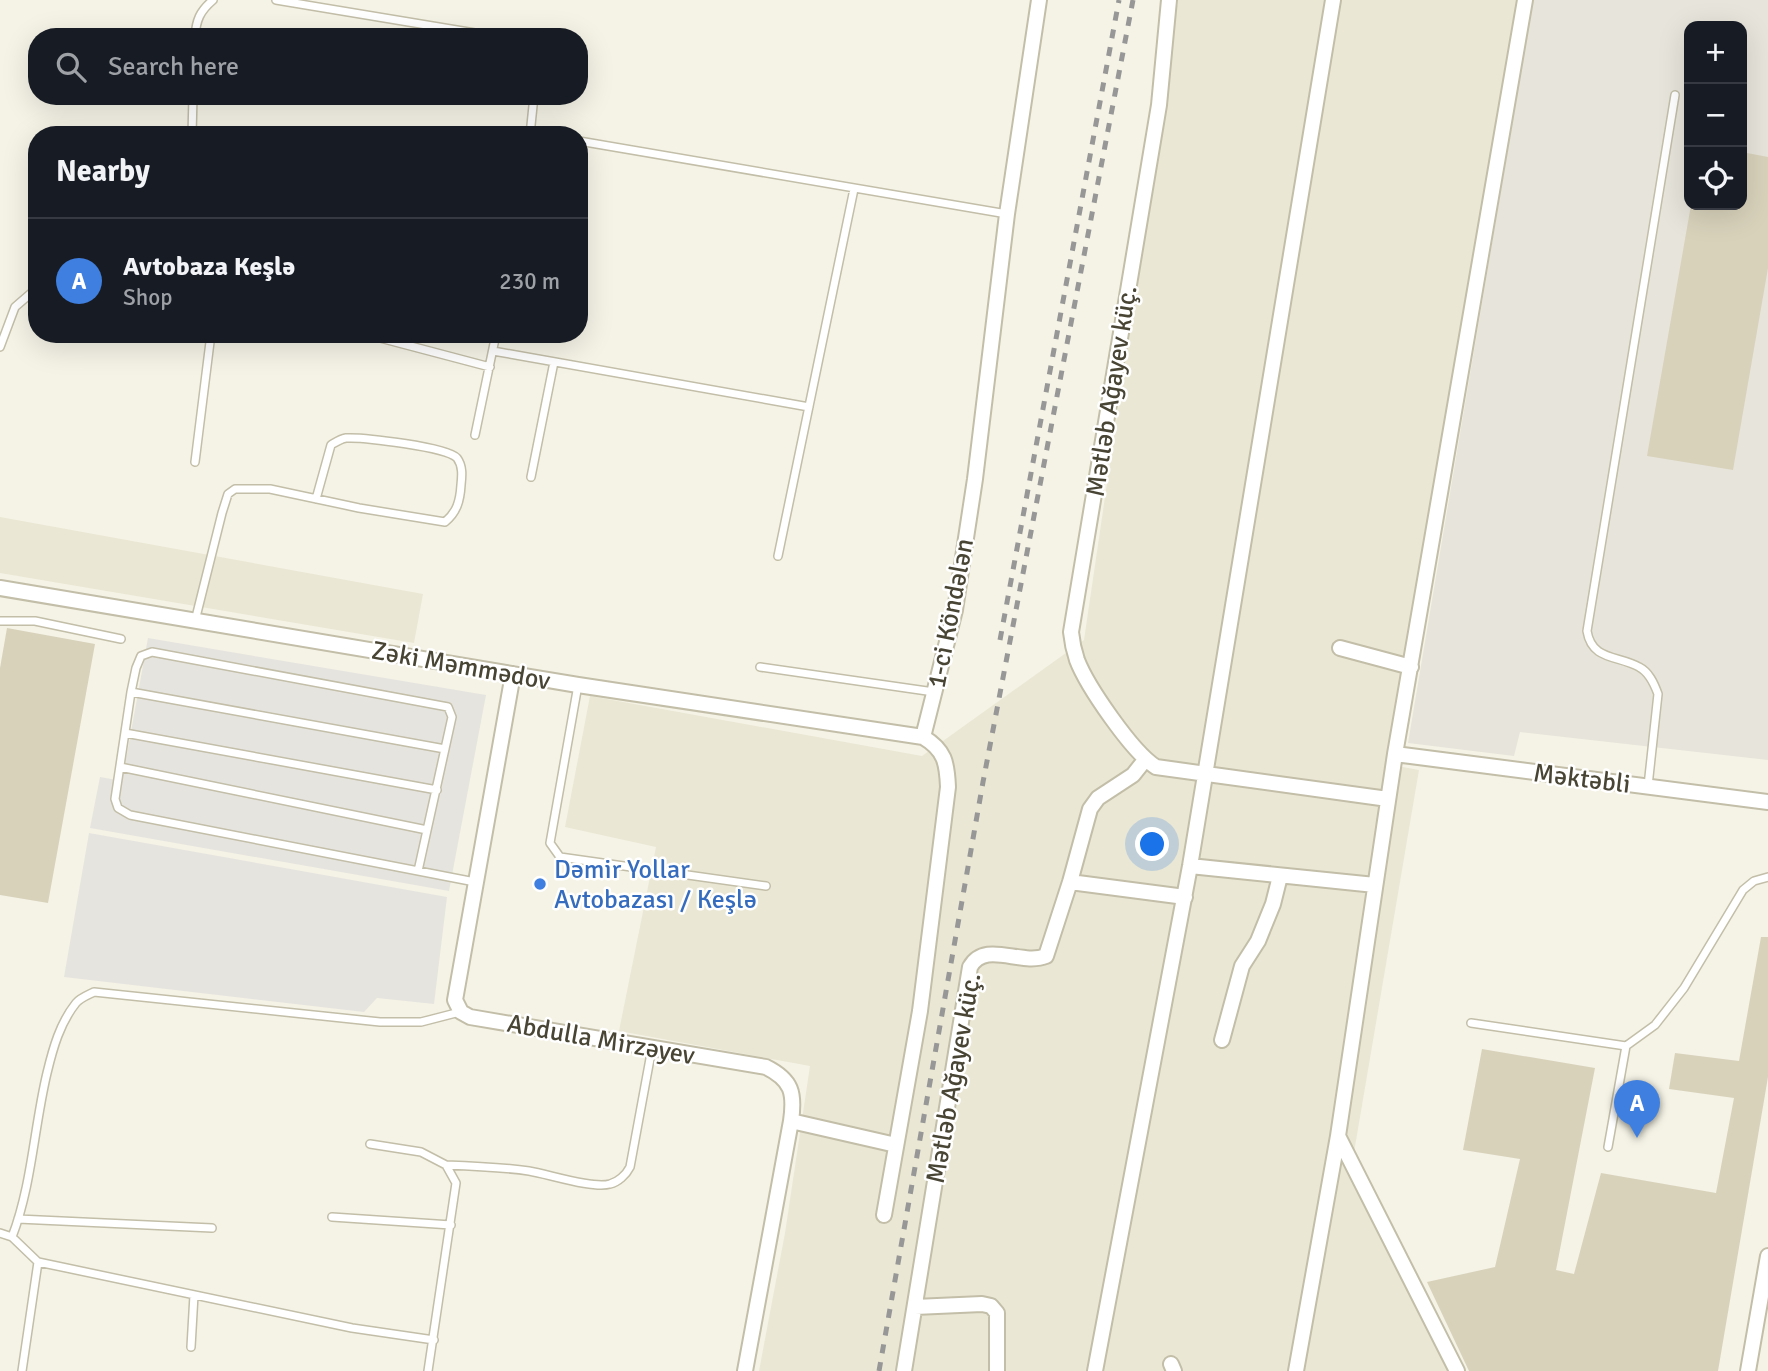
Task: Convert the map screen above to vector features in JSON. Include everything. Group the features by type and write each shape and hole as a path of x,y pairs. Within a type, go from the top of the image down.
{"street":[{"name":"1-ci Köndələn","path":"923,737 955,610 975,479 1007,214 1039,0"},
{"name":"Mətləb Ağayev küç.","path":"904,1371 970,967 975,958 983,954 1037,960 1046,956 1090,809 1098,798 1133,775 1145,760 1090,685 1078,662 1071,632 1159,105 1169,0"},
{"path":"1095,1371 1185,897 1334,0"},
{"path":"1296,1371 1338,1136 1395,754 1525,0"},
{"name":"Zəki Məmmədov","path":"0,588 578,685 923,737"},
{"path":"1340,648 1411,667"},
{"path":"461,1012 455,1000 457,983 513,674"},
{"path":"884,1215 920,1011 948,787 944,755 935,744 923,737"},
{"name":"Məktəbli","path":"1395,754 1768,802"},
{"path":"1145,760 1168,770 1388,799"},
{"path":"1190,866 1375,885"},
{"path":"1222,1040 1242,966 1258,941 1273,904 1280,876"},
{"path":"1070,882 1185,897"},
{"name":"Abdulla Mirzəyev","path":"461,1012 470,1017 766,1067 784,1079 794,1100 745,1371"},
{"path":"791,1121 896,1145"},
{"path":"1338,1136 1457,1371"},
{"path":"1748,1371 1768,1255"},
{"path":"915,1307 982,1304 991,1306 997,1313 997,1371"}],"lane":[{"path":"196,28 203,8 213,0"},
{"path":"276,0 445,28"},
{"path":"1648,786 1658,694 1653,680 1641,667 1598,652 1589,642 1587,631 1675,95"},
{"path":"192,126 193,105"},
{"path":"531,126 533,105"},
{"path":"588,143 1007,214"},
{"path":"778,556 854,189"},
{"path":"0,347 15,307 28,296"},
{"path":"195,462 210,343"},
{"path":"400,343 490,366"},
{"path":"475,435 494,343"},
{"path":"493,351 809,407"},
{"path":"531,477 554,362"},
{"path":"195,621 228,494 235,489 270,489 316,499 444,522 456,513 461,492 462,469 458,459 446,451 360,438 343,438 331,445 316,499"},
{"path":"0,621 35,621 121,639"},
{"path":"418,871 452,718 448,707 152,652 141,656 131,692 115,799 118,808 130,815 418,871 475,882"},
{"path":"760,667 934,692"},
{"path":"578,685 550,843 560,858 766,886"},
{"path":"131,692 445,749"},
{"path":"125,733 437,790"},
{"path":"120,767 427,830"},
{"path":"1608,1147 1626,1046 1655,1025 1684,988 1744,890 1754,881 1768,877"},
{"path":"12,1237 19,1219 39,1106 53,1049 63,1024 78,1001 94,992 380,1021 421,1022 461,1012"},
{"path":"1471,1023 1626,1046"},
{"path":"370,1144 421,1152 446,1165 489,1166 608,1185 620,1179 629,1167 652,1048"},
{"path":"428,1371 456,1183 446,1165"},
{"path":"332,1217 451,1226"},
{"path":"19,1219 212,1228"},
{"path":"0,1233 12,1237 38,1262 352,1328 434,1340"},
{"path":"22,1371 38,1262"},
{"path":"191,1348 194,1295"}],"shaded area":[{"path":"1178,0 1517,0 1386,764 1419,770 1350,1176 1448,1371 759,1371 785,1233 810,1066 619,1031 656,847 565,827 590,696 922,756 1084,640"},
{"path":"1533,0 1768,0 1768,760 1520,732 1514,756 1408,743"},
{"path":"0,517 423,594 414,643 0,573"},
{"path":"148,638 486,695 449,891 90,828 100,777 122,781"},
{"path":"89,833 447,897 434,1004 377,998 364,1012 64,977"}],"building":[{"path":"1747,153 1768,157 1768,268 1733,470 1647,456 1690,210 1747,210"},
{"path":"7,628 95,644 48,903 0,895 0,668"},
{"path":"1761,937 1768,937 1768,1077 1718,1371 1469,1371 1427,1282 1495,1267 1520,1159 1463,1150 1482,1049 1595,1068 1556,1270 1574,1274 1601,1173 1716,1193 1734,1098 1669,1089 1675,1053 1739,1061"}],"railway":[{"path":"1000,640 1119,0"},
{"path":"879,1371 983,782 1133,0"}],"place":[{"name":"Dəmir Yollar Avtobazası / Keşlə","path":"540,884"},
{"name":"Avtobaza Keşlə","path":"1637,1138"}]}
